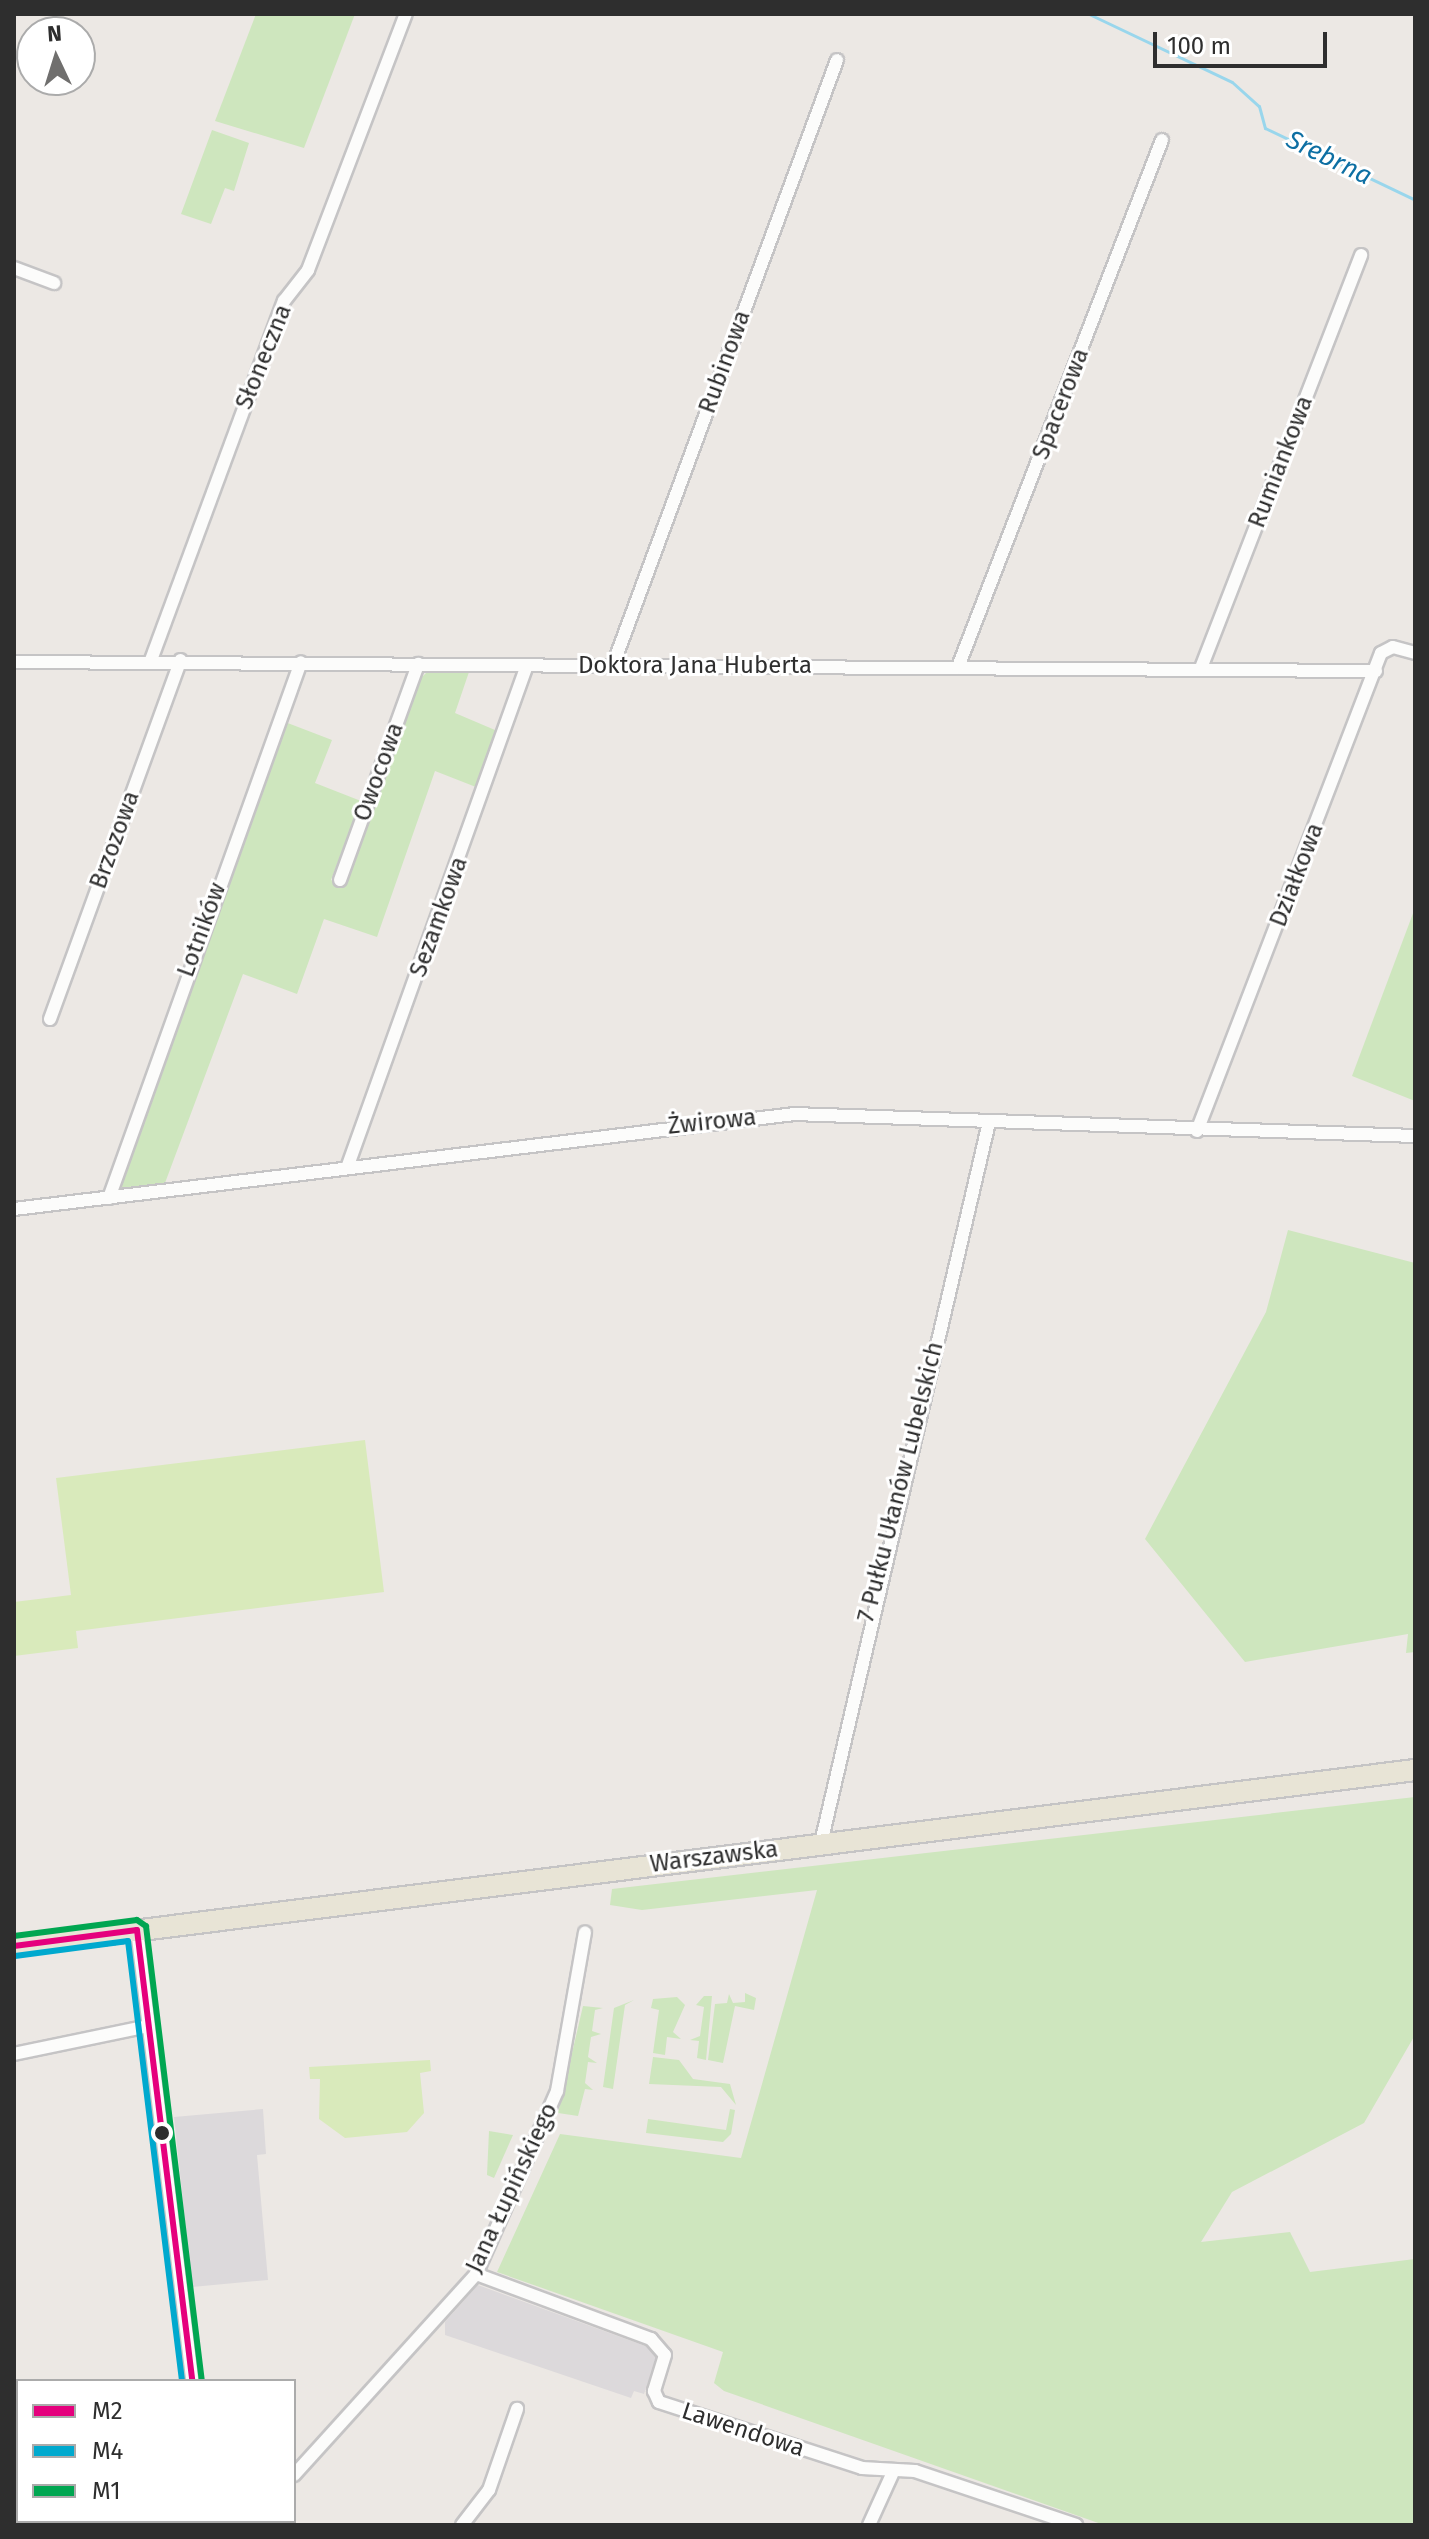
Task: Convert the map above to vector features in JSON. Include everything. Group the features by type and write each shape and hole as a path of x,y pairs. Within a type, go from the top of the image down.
{"main road":[{"name":"Warszawska","path":"14,1946 1415,1770"}],"street":[{"name":"Słoneczna","path":"151,660 284,301 308,270 406,14"},
{"name":"Rubinowa","path":"613,665 837,60"},
{"name":"Spacerowa","path":"958,667 1162,140"},
{"name":"Rumiankowa","path":"1201,668 1361,255"},
{"path":"14,268 54,283"},
{"name":"Działkowa","path":"1197,1131 1385,648 1415,653"},
{"name":"Doktora Jana Huberta","path":"14,662 181,660 1376,671"},
{"name":"Brzozowa","path":"50,1019 181,660"},
{"name":"Lotników","path":"109,1198 301,662"},
{"name":"Owocowa","path":"340,880 418,664"},
{"name":"Sezamkowa","path":"347,1168 527,665"},
{"name":"Żwirowa","path":"14,1209 770,1115 1415,1136"},
{"name":"7 Pułku Ułanów Lubelskich","path":"821,1843 989,1122"},
{"path":"137,1930 192,2379"},
{"name":"Jana Łupińskiego","path":"296,2473 476,2274 557,2091 585,1932"},
{"path":"14,2054 148,2026"},
{"name":"Lawendowa","path":"476,2274 651,2339 665,2355 654,2391 659,2402 893,2472 915,2471 1076,2525"},
{"path":"462,2525 496,2476 517,2409"},
{"path":"869,2525 893,2472"}],"shaded area":[{"path":"263,2109 266,2154 257,2155 268,2280 192,2287 174,2117"},
{"path":"478,2285 659,2351 644,2394 634,2391 631,2398 445,2335 445,2322"}],"green space":[{"path":"256,14 355,14 304,148 215,121"},
{"path":"212,130 249,143 234,191 225,188 211,224 181,214"},
{"path":"470,669 455,713 502,733 481,789 435,771 377,937 324,919 297,994 243,974 165,1183 121,1188 116,1181 285,722 332,740 315,783 361,801 331,880 344,886 422,677 429,670"},
{"path":"1415,908 1415,1101 1352,1076"},
{"path":"1288,1230 1415,1263 1415,1652 1406,1653 1408,1634 1245,1662 1145,1539 1266,1312"},
{"path":"365,1440 384,1592 76,1631 78,1648 14,1656 14,1602 71,1595 56,1478"},
{"path":"1415,1797 1415,2035 1364,2123 1232,2192 1201,2242 1290,2232 1310,2272 1415,2259 1415,2525 1104,2525 724,2391 714,2383 723,2352 497,2272 560,2134 741,2158 817,1890 642,1910 610,1905 612,1889"},
{"path":"745,1993 756,1998 754,2010 735,2006 723,2063 708,2060 715,2004 727,2003 729,1994 733,2003 745,2002"},
{"path":"704,1996 712,1996 706,2060 697,2058 699,2041 690,2040 700,2036 704,2007 696,2005"},
{"path":"677,1997 685,2005 673,2032 681,2039 667,2037 665,2055 653,2053 659,2010 651,2008 653,1999"},
{"path":"634,2000 625,2005 613,2089 603,2087 614,2008"},
{"path":"583,2006 603,2008 595,2010 592,2031 601,2034 591,2037 588,2057 597,2063 588,2062 585,2083 593,2090 585,2089 578,2116 558,2113"},
{"path":"653,2057 679,2060 693,2079 730,2084 736,2105 721,2087 649,2084"},
{"path":"430,2060 431,2071 420,2073 424,2113 407,2132 345,2138 319,2119 320,2079 310,2079 309,2067"},
{"path":"730,2109 735,2110 731,2134 723,2142 646,2133 648,2119 726,2130"},
{"path":"489,2131 513,2135 494,2178 487,2175"}],"waterway":[{"name":"Srebrna","path":"1089,14 1232,82 1259,106 1265,128 1415,200"}],"transit line":[{"name":"M1","path":"14,1936 137,1920 146,1926 202,2379"},
{"name":"M2","path":"14,1946 137,1930 192,2379"},
{"name":"M4","path":"15,1956 128,1941 182,2379"}]}
